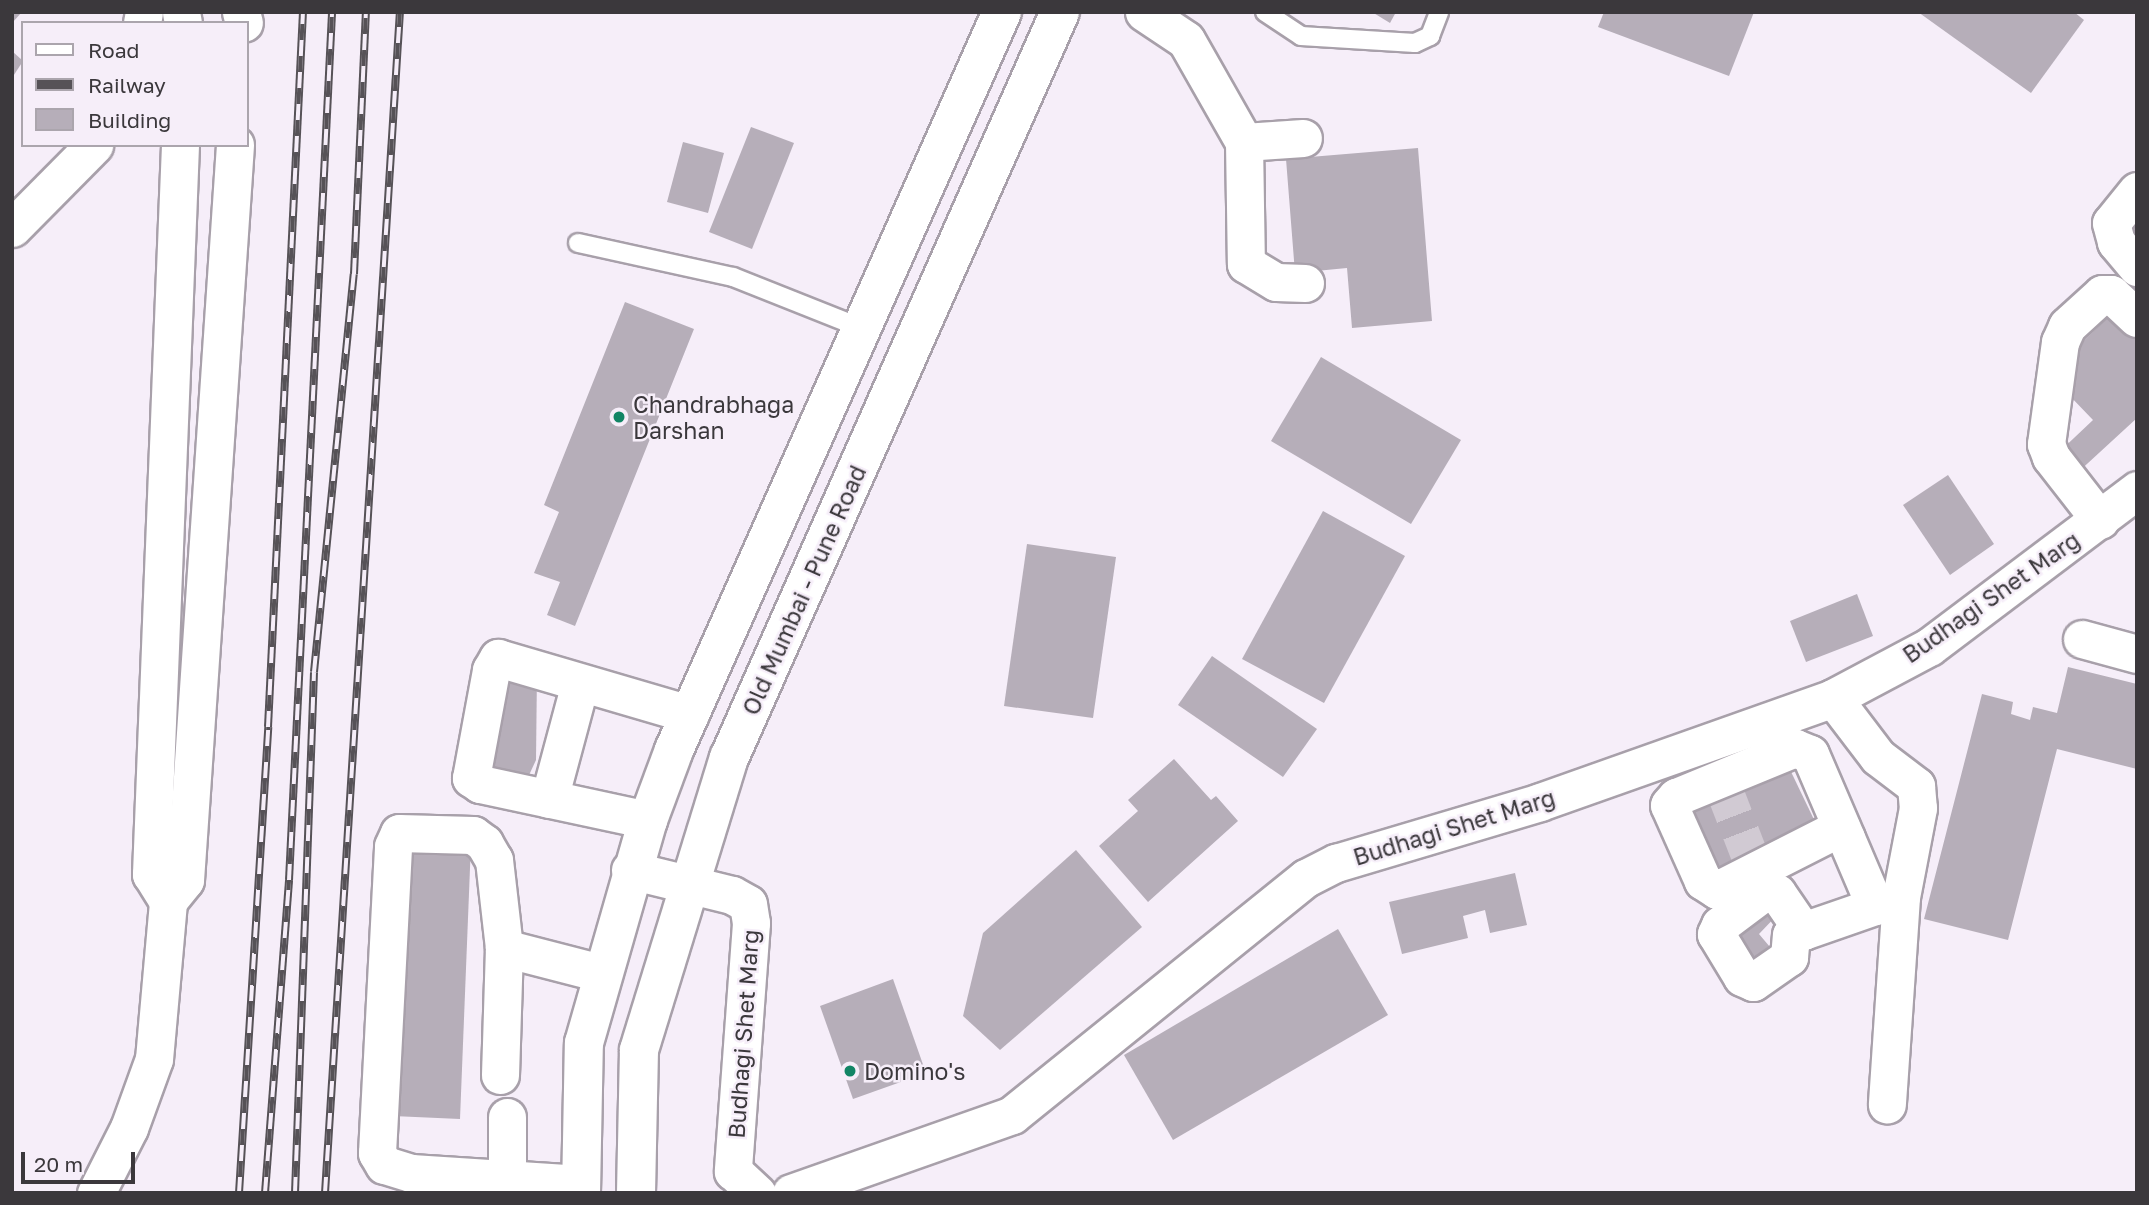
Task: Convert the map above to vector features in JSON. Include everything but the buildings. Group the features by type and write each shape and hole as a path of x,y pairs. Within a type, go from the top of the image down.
{"main road":[{"path":"581,1189 584,1043 630,870 690,714 864,329 1002,12"},
{"name":"Old Mumbai - Pune Road","path":"636,1193 639,1050 729,758 931,309 1060,12"},
{"path":"882,288 931,309"}],"street":[{"path":"1144,12 1186,40 1244,142 1246,264 1276,282 1306,283"},
{"path":"1244,142 1303,138"},
{"path":"12,228 92,147"},
{"path":"168,901 151,874 180,147"},
{"path":"96,1193 129,1128 154,1059 168,901 185,880 235,147"},
{"path":"2137,191 2111,223 2116,242 2137,267"},
{"path":"2100,520 2051,457 2046,444 2060,342 2067,326 2102,294 2111,294 2137,318"},
{"name":"Budhagi Shet Marg","path":"791,1193 1012,1115 1307,878 1336,863 1540,802 1833,698 1929,647 2137,490"},
{"path":"2082,639 2137,654"},
{"path":"648,820 480,784 471,778 491,670 498,659 690,714"},
{"path":"549,799 580,683"},
{"path":"1833,698 1878,757 1916,786 1917,808 1888,902 1887,1105"},
{"path":"1841,827 1754,868 1717,890 1703,881 1670,805 1676,797 1796,748 1810,754 1841,827 1888,902"},
{"path":"500,1075 504,948 494,860 484,843 473,835 399,833 393,846 377,1153 384,1165 411,1173 581,1189"},
{"name":"Budhagi Shet Marg","path":"630,870 732,895 748,904 751,923 733,1171 758,1193"},
{"path":"1803,931 1888,902"},
{"path":"504,948 601,973"},
{"path":"507,1116 507,1180"}],"lane":[{"path":"1265,12 1301,36 1415,43 1430,36 1439,12"},
{"path":"578,243 733,277 864,329"}],"tunnel":[{"path":"1721,781 1753,864"}],"railway":[{"path":"239,1193 268,727 303,12"},
{"path":"265,1193 289,880 332,12"},
{"path":"295,1193 314,672 354,274 366,12"},
{"path":"325,1193 400,12"}],"place":[{"name":"Chandrabhaga Darshan","path":"619,417"},
{"name":"Domino's","path":"850,1071"}]}
